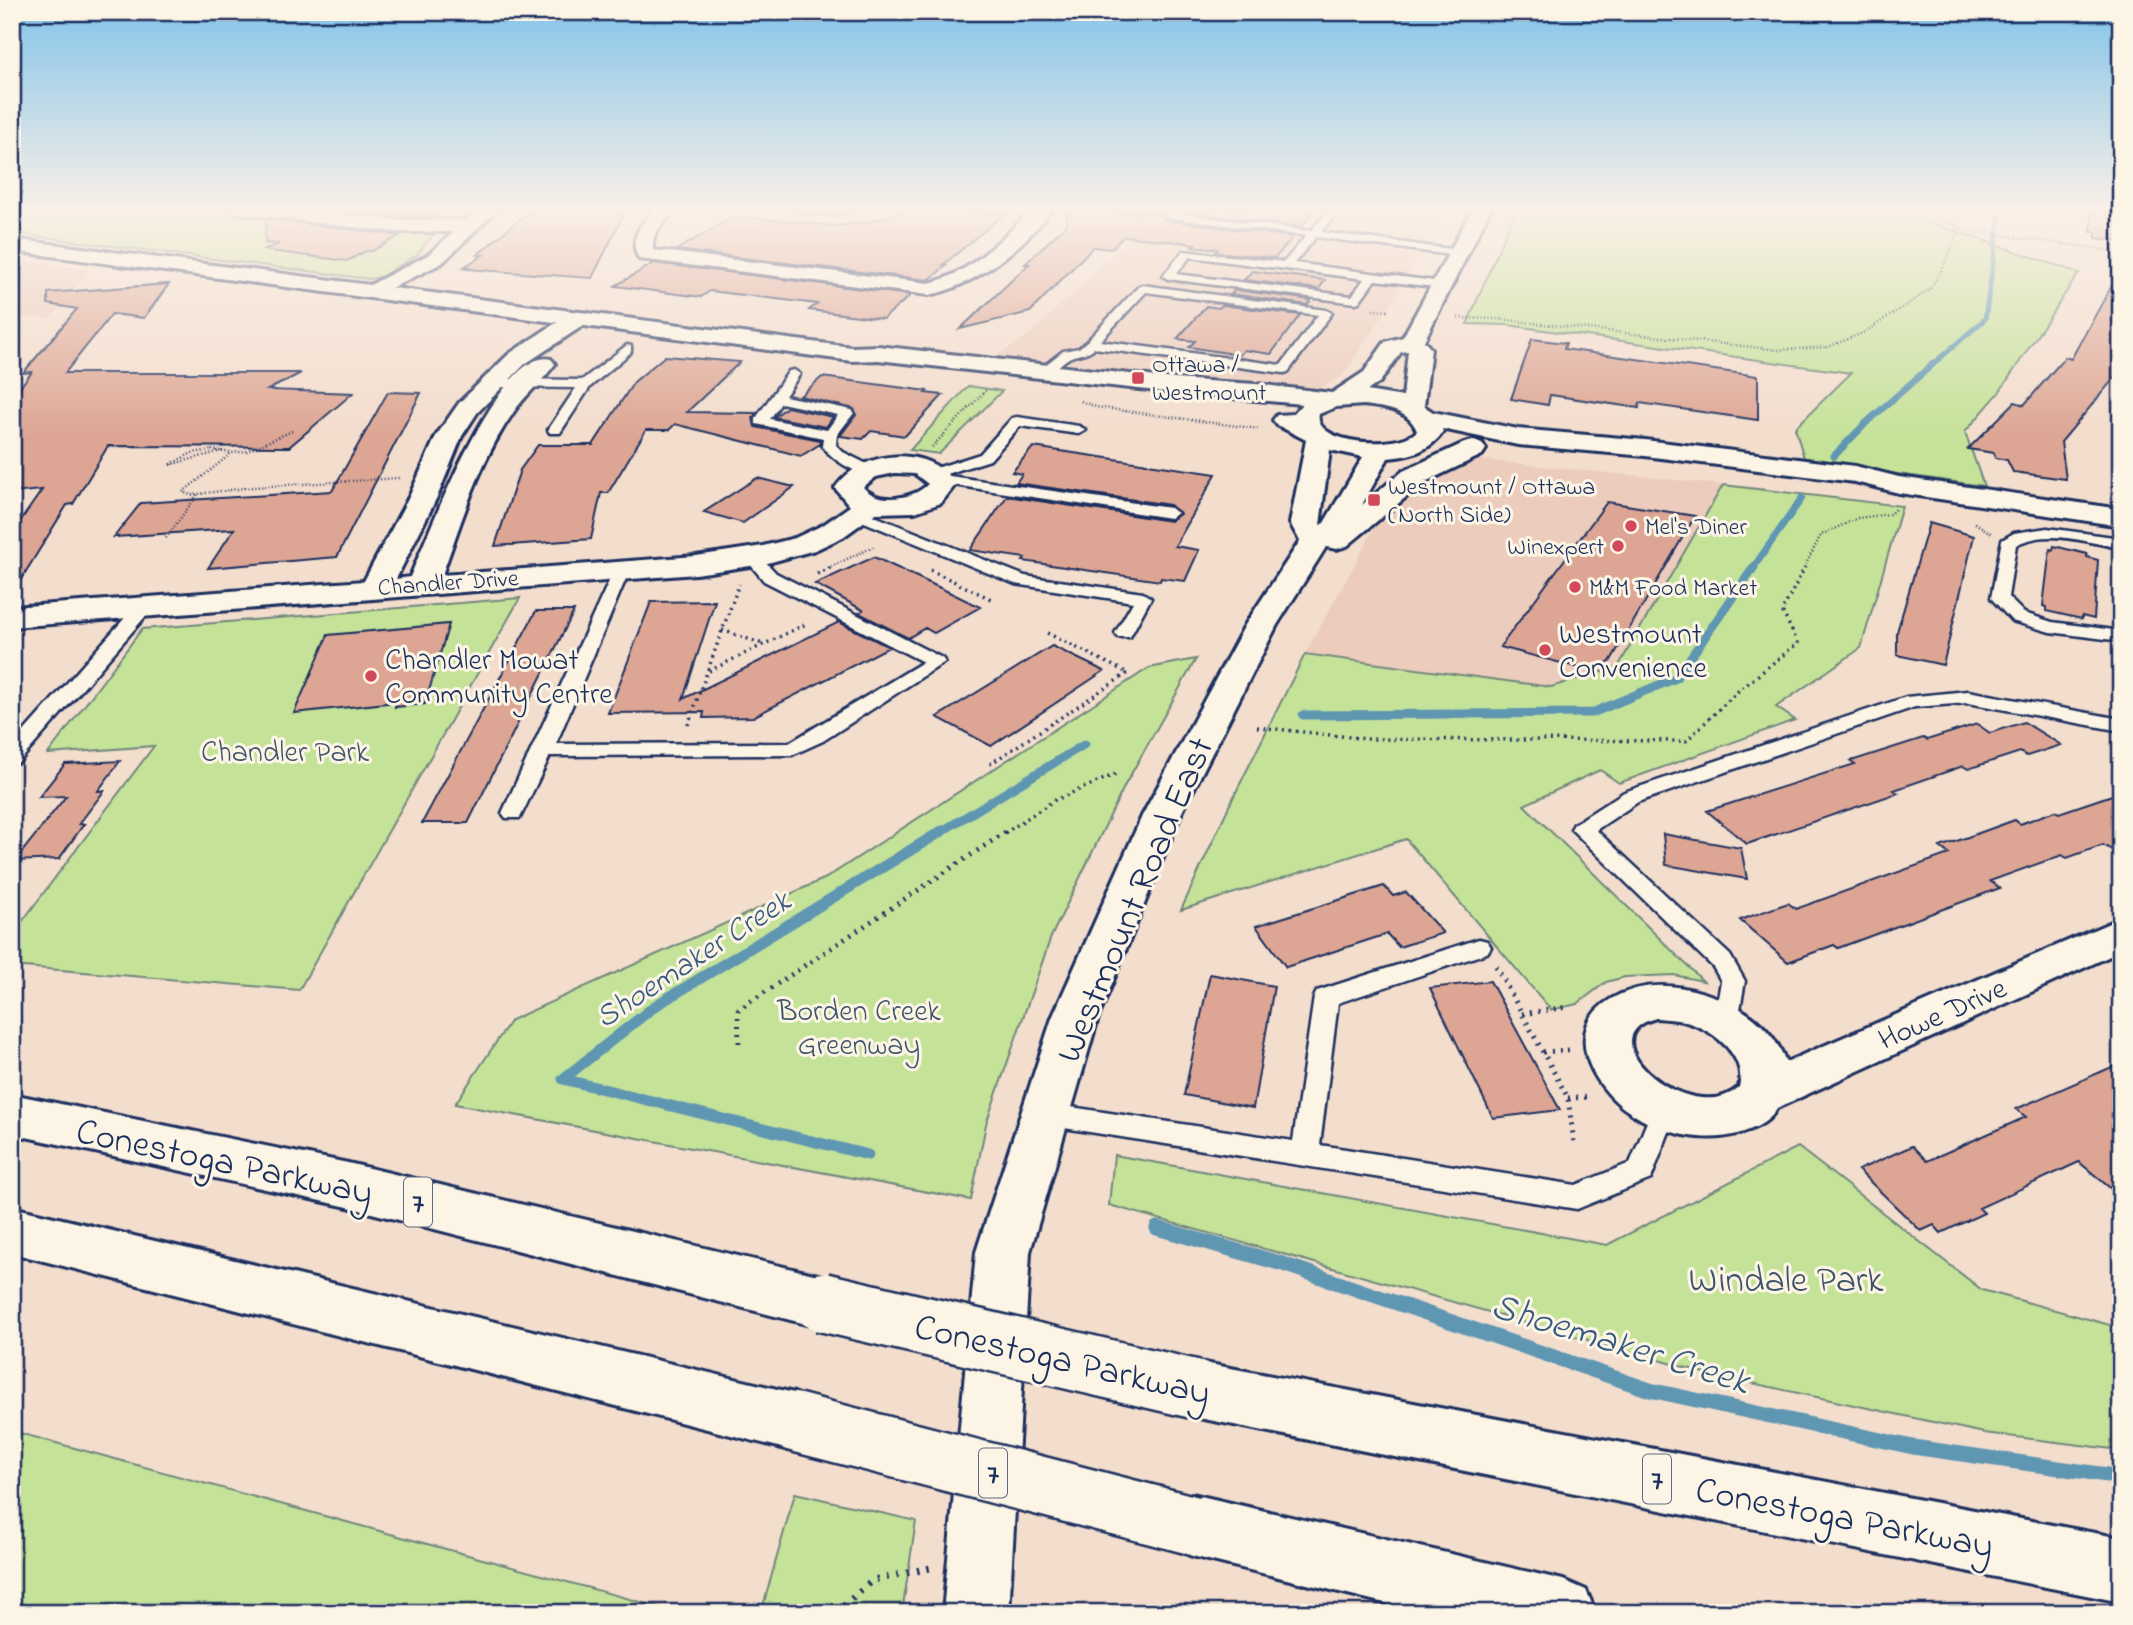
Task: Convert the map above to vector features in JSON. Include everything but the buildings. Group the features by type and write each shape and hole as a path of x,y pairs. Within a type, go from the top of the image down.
{"main road":[{"path":"325,284 852,354 896,364 1232,407 1279,418 1347,447 1473,449 1643,460 1859,487 1900,495 2121,518"},
{"path":"375,290 387,284"},
{"path":"886,284 929,289 952,284"},
{"path":"1309,549 1304,523 1314,433 1305,422 1305,415 1310,409 1336,400 1372,377 1393,347 1412,342 1442,285"},
{"path":"376,587 415,486 468,408 491,383 532,347 579,318"},
{"path":"423,584 485,433 524,382 550,358 607,322"},
{"path":"1309,549 1335,528 1393,449 1426,438 1430,432 1417,408 1420,349 1412,342"},
{"path":"852,354 878,352 1045,372 1336,400 1389,401 1518,436 1645,448 1855,474 1900,495"},
{"path":"1309,549 1336,540 1413,477 1473,449"},
{"path":"895,465 934,468 939,491 915,504 863,509 849,488 852,481 868,470 895,465"},
{"name":"Chandler Drive","path":"12,617 622,569 696,565 747,566 833,531 863,509"},
{"name":"Westmount Road East","path":"976,1613 1003,1252 1075,1018 1161,816 1261,625 1309,549"},
{"name":"Howe Drive","path":"1764,1093 1766,1075 1760,1056 1745,1037 1726,1021 1703,1009 1656,1001 1635,1004 1619,1013 1609,1026 1606,1042 1611,1060 1623,1078 1642,1095 1665,1108 1691,1116 1716,1119 1737,1115 1754,1106 1764,1093 2121,933"},
{"name":"Conestoga Parkway","path":"12,1114 348,1185 822,1302 1194,1389 2121,1570"},
{"name":"7","path":"12,1230 794,1422 1192,1525 1563,1613"}],"lane":[{"path":"1234,284 1355,300 1366,284"},
{"path":"1432,284 1442,285"},
{"path":"1045,372 1067,354 1083,351 1143,288 1326,313 1284,369 1091,344"},
{"path":"555,430 585,384 627,349"},
{"path":"794,374 761,421 830,435"},
{"path":"491,383 585,384"},
{"path":"777,398 847,413 830,435 829,446 838,455 868,470"},
{"path":"934,468 985,457 1017,421 1079,430"},
{"path":"934,468 1170,513"},
{"path":"415,486 460,492"},
{"path":"863,509 1021,580 1143,598 1124,633"},
{"path":"2121,543 2053,534 2027,534 2008,543 1999,598 2018,617 2050,627 2121,636"},
{"path":"543,750 792,749 816,737 936,662 747,566"},
{"path":"513,813 622,569"},
{"path":"12,758 145,606"},
{"path":"1726,1021 1733,981 1722,961 1582,829 1630,797 1913,701 1968,697 2121,725"},
{"path":"1305,1155 1326,997 1479,947"},
{"path":"1045,1114 1577,1197 1641,1171 1665,1108"}],"path":[{"path":"1458,318 1498,319 1779,350 1810,350 1844,343 1914,302 1934,284"},
{"path":"934,468 989,386"},
{"path":"223,451 169,465 200,449 223,451 232,453 247,451 292,431"},
{"path":"232,453 183,492 198,494 253,487 415,486"},
{"path":"166,538 198,494"},
{"path":"1257,727 1368,739 1686,741 1737,692 1798,643 1782,611 1821,535 1858,518 1890,514 1900,495"},
{"path":"1966,518 2008,543"},
{"path":"814,576 877,545"},
{"path":"688,725 747,566"},
{"path":"923,567 993,600"},
{"path":"708,671 809,623"},
{"path":"722,630 764,644"},
{"path":"990,764 1128,673 1045,632"},
{"path":"739,1043 738,1010 1053,801 1116,774"},
{"path":"1479,947 1494,963 1568,1098 1574,1143"},
{"path":"1522,1014 1567,1007"},
{"path":"1543,1052 1570,1050"},
{"path":"1568,1098 1602,1097"},
{"path":"836,1613 873,1580 981,1557"}],"shaded area":[{"path":"12,284 79,284 51,318 12,317"},
{"path":"1083,284 1403,284 1342,376 1321,387 1291,393 995,357 1025,338"},
{"path":"1445,456 1723,485 1618,667 1551,687 1305,654 1366,544 1392,487"}],"green space":[{"path":"1484,284 2072,284 1998,394 1965,432 1984,486 1805,461 1795,428 1851,373 1508,325 1467,324"},
{"path":"968,386 1002,391 939,454 910,450"},
{"path":"1723,485 1902,506 1861,648 1776,707 1795,720 1619,783 1600,770 1524,805 1703,981 1674,975 1625,977 1606,982 1577,1004 1551,1010 1406,839 1181,910 1228,808 1305,654 1551,687 1618,667"},
{"name":"Chandler Park","path":"520,598 299,990 12,966 12,935 154,746 48,754 142,629"},
{"name":"Borden Creek Greenway","path":"1196,659 1126,783 1051,937 986,1124 971,1200 455,1104 511,1020 826,878 1149,668"},
{"name":"Windale Park","path":"1798,1147 1982,1290 2121,1328 2121,1450 1984,1433 1705,1373 1109,1205 1114,1155 1607,1245"},
{"path":"12,1431 681,1613 12,1613"},
{"path":"795,1493 916,1521 902,1613 761,1613"}],"waterway":[{"name":"Shoemaker Creek","path":"1932,365 1985,319 1990,284"},
{"name":"Shoemaker Creek","path":"1834,456 1866,423 1934,363"},
{"name":"Shoemaker Creek","path":"1753,568 1802,498"},
{"name":"Shoemaker Creek","path":"1303,715 1592,713 1676,678 1754,567"},
{"name":"Shoemaker Creek","path":"939,833 1085,744"},
{"name":"Shoemaker Creek","path":"868,1155 563,1079 655,1006 942,831"},
{"name":"Shoemaker Creek","path":"1157,1228 1283,1264 1650,1390 1913,1447 2121,1477"}],"place":[{"name":"Ottawa / Westmount","path":"1138,378"},
{"name":"Westmount / Ottawa (North Side)","path":"1374,500"},
{"name":"Mel's Diner","path":"1631,526"},
{"name":"Winexpert","path":"1618,546"},
{"name":"M&M Food Market","path":"1575,587"},
{"name":"Westmount Convenience","path":"1545,650"},
{"name":"Chandler Mowat Community Centre","path":"371,676"}]}
